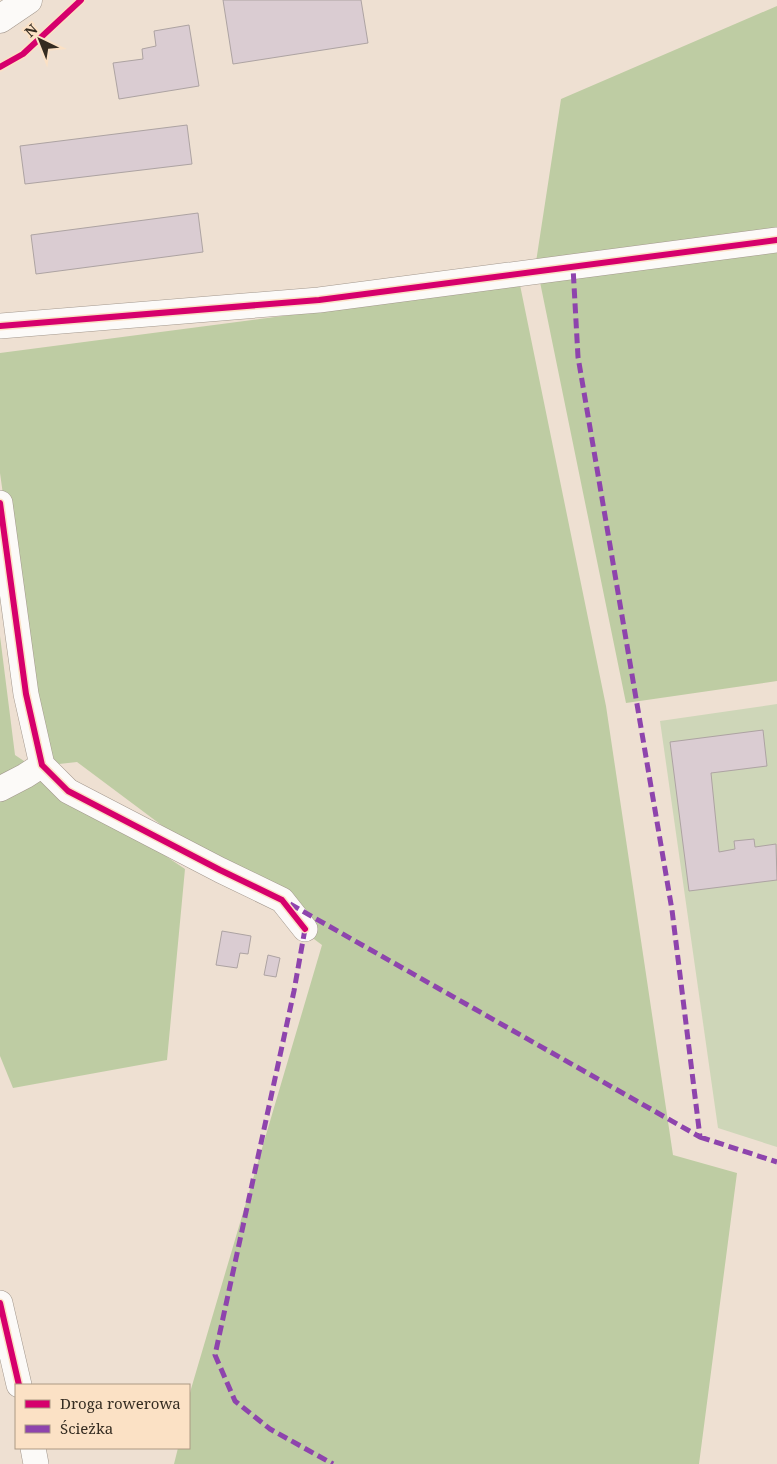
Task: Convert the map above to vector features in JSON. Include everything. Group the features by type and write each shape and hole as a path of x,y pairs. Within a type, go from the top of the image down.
{"street":[{"path":"0,19 28,0"},
{"path":"0,326 319,300 777,240"},
{"path":"0,504 26,694 42,765 68,791 282,900 305,928"},
{"path":"0,788 42,765"},
{"path":"0,1303 18,1384"},
{"path":"32,1449 36,1464"}],"green space":[{"path":"777,6 777,237 536,262 561,99"},
{"path":"777,251 777,681 626,703 540,282"},
{"path":"520,285 606,706 673,1155 737,1173 699,1464 174,1464 178,1449 190,1449 191,1389 322,945 77,762 41,766 0,473 0,353"},
{"path":"0,636 15,755 185,869 167,1060 13,1088 0,1056"},
{"path":"777,704 777,1147 718,1128 660,721"}],"building":[{"path":"223,0 361,0 368,43 233,64"},
{"path":"189,25 199,86 119,99 113,63 143,59 142,49 156,46 154,31"},
{"path":"187,125 192,164 25,184 20,146"},
{"path":"198,213 203,252 36,274 31,235"},
{"path":"763,730 767,766 711,773 719,852 735,849 734,841 754,839 755,847 776,844 777,880 689,891 670,742"},
{"path":"222,931 251,936 248,954 240,953 237,968 216,965"},
{"path":"268,955 280,958 276,977 264,975"}],"marked path":[{"path":"290,904 700,1137 672,910 578,357 573,267"},
{"path":"305,929 294,991 215,1355 235,1401 270,1429 333,1464"},
{"path":"700,1137 777,1162"}],"cycle path":[{"path":"0,67 23,54 81,0"},
{"path":"0,326 319,300 777,240"},
{"path":"0,503 26,694 42,765 68,791 282,900 305,929"},
{"path":"0,1303 19,1384"}]}
